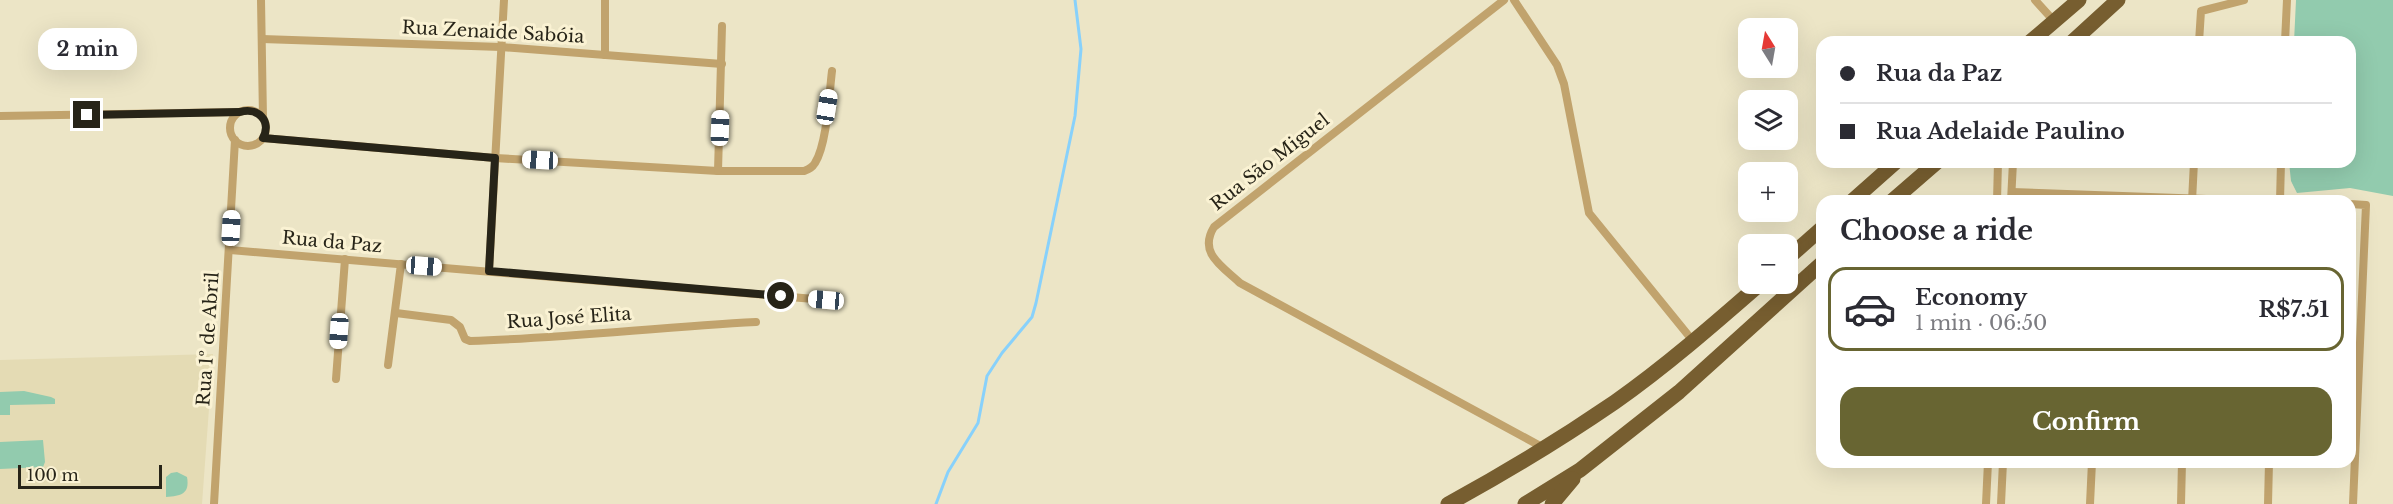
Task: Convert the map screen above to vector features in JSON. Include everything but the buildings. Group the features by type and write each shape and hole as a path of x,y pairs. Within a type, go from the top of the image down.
{"highway":[{"path":"2037,36 2079,0"},
{"path":"2079,36 2118,0"},
{"path":"1859,195 1889,168"},
{"path":"1899,195 1930,168"},
{"path":"1798,249 1816,233"},
{"path":"1525,504 1580,470 1679,392 1816,268"},
{"path":"1448,504 1545,448 1617,401 1748,294"},
{"path":"1552,504 1580,470"}],"street":[{"path":"261,0 263,118 266,128 263,138"},
{"path":"489,271 504,0"},
{"path":"605,0 605,55"},
{"name":"Rua São Miguel","path":"1504,0 1214,227 1209,236 1208,246 1213,258 1240,283 1545,448"},
{"path":"1514,0 1557,65 1564,84 1589,213 1693,341"},
{"path":"2035,0 2054,21"},
{"path":"2199,36 2200,11 2244,0"},
{"path":"2285,36 2286,0"},
{"path":"718,171 722,26"},
{"name":"Rua Zenaide Sabóia","path":"262,39 501,47 722,64"},
{"path":"240,112 234,117 231,133 235,140 249,146 263,138 495,158 718,171 804,171 812,168 816,162 822,143 832,71"},
{"path":"0,116 253,111 263,118"},
{"name":"Rua 1º de Abril","path":"214,504 235,140"},
{"path":"1997,195 1998,168"},
{"path":"2011,195 2013,168"},
{"path":"2192,195 2194,168"},
{"path":"2280,195 2281,168"},
{"path":"2356,204 2366,205 2356,435"},
{"name":"Rua da Paz","path":"230,250 826,300"},
{"path":"336,379 345,259"},
{"path":"388,365 401,264"},
{"name":"Rua José Elita","path":"396,313 451,320 460,327 465,339 470,341 537,339 756,322"},
{"path":"1986,504 1988,468"},
{"path":"2001,504 2002,468"},
{"path":"2090,504 2092,468"},
{"path":"2181,504 2182,468"},
{"path":"2268,504 2269,468"},
{"path":"2353,504 2355,468"}],"shaded area":[{"path":"213,354 202,504 0,504 0,360"}],"green space":[{"path":"2296,0 2393,0 2393,196 2350,188 2297,193 2291,181 2290,168 2356,168 2356,36 2294,36"},
{"path":"24,391 51,397 55,399 55,404 10,405 10,415 0,415 0,392"},
{"path":"43,440 45,462 43,467 0,469 0,442"},
{"path":"177,472 187,477 186,491 180,495 166,497 166,477"}],"waterway":[{"path":"936,504 948,472 978,423 987,376 1002,353 1032,317 1036,303 1075,116 1081,49 1075,0"}],"route":[{"path":"87,115 249,110 260,114 266,123 263,138 495,158 489,271 781,296"}]}
